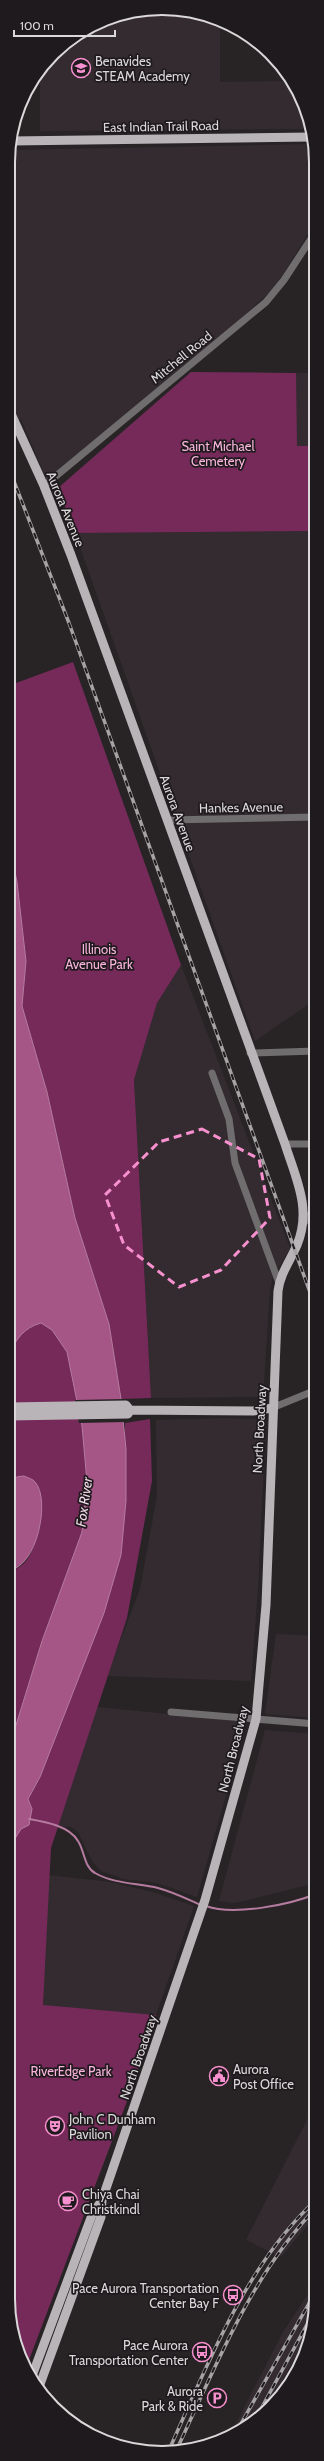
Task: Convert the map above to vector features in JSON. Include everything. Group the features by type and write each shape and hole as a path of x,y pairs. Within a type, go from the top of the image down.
{"main road":[{"name":"East Indian Trail Road","path":"16,141 307,137"},
{"name":"Aurora Avenue","path":"15,422 44,486 167,820 250,1053 285,1144 302,1198 304,1213"},
{"name":"North Broadway","path":"34,2370 92,2215 102,2200 201,1913 256,1719 266,1613 272,1408 279,1283 303,1228 304,1213"},
{"path":"15,1409 22,1411 76,1410 126,1405 130,1410 253,1411 272,1408"},
{"path":"15,1414 22,1411"},
{"name":"North Broadway","path":"41,2382 101,2217 102,2200"}],"street":[{"name":"Mitchell Road","path":"44,486 266,302 284,280 309,242"},
{"name":"Hankes Avenue","path":"167,820 309,817"},
{"path":"250,1053 309,1052"},
{"name":"North Broadway","path":"212,1073 229,1119 235,1163 279,1283"},
{"path":"285,1144 309,1144"},
{"name":"Aurora Avenue","path":"304,1213 309,1220"},
{"path":"272,1408 309,1393"},
{"path":"171,1712 309,1723"}],"highlighted area":[{"path":"202,1129 259,1159 270,1218 221,1270 179,1287 124,1245 105,1195 159,1142"}],"shaded area":[{"path":"152,15 181,16 200,20 220,27 220,82 285,81 294,97 303,122 303,129 40,131 40,80 51,65 65,51 97,30 124,20"},
{"path":"308,144 309,152 309,232 275,287 232,327 48,483 21,419 15,421 15,150"},
{"path":"296,373 309,373 309,446 296,446"},
{"path":"309,531 309,1004 255,1041 75,533"},
{"path":"15,872 26,961 22,1006 47,1092 75,1218 109,1324 121,1399 126,1449 126,1501 121,1555 104,1613 40,1777 28,1799 32,1809 29,1825 21,1829 15,1839 15,1728 42,1641 82,1532 87,1482 82,1426 67,1352 52,1330 41,1323 25,1331 15,1343"},
{"path":"181,965 290,1248 272,1280 270,1289 263,1397 151,1398 134,1080 157,1003"},
{"path":"225,1418 266,1420 258,1589 251,1681 107,1676 140,1589 157,1496 156,1420"},
{"path":"24,1476 34,1481 40,1491 42,1503 41,1517 34,1546 27,1558 18,1567 15,1568 15,1478"},
{"path":"276,1634 309,1636 309,1717 265,1714"},
{"path":"97,1707 247,1722 197,1897 157,1883 124,1879 101,1871 92,1861 78,1832 71,1827 58,1826"},
{"path":"265,1730 309,1733 309,1885 235,1903 219,1901"},
{"path":"47,1875 110,1882 156,1893 194,1906 156,2015 43,2006"},
{"path":"309,2116 309,2223 281,2257 246,2240"},
{"path":"309,2293 308,2318 300,2349 273,2396 259,2410 234,2427 283,2332"}],"green space":[{"name":"Saint Michael Cemetery","path":"191,372 296,373 297,446 309,446 309,531 75,533 58,488"},
{"name":"Illinois Avenue Park","path":"73,662 181,965 157,1003 134,1080 151,1398 121,1399 109,1324 75,1218 47,1092 22,1006 26,961 15,872 15,683"},
{"path":"41,1323 52,1330 67,1352 82,1426 87,1482 82,1532 42,1641 15,1728 15,1569 27,1560 31,1553 40,1524 15,1492 15,1343 25,1331"},
{"name":"RiverEdge Park","path":"150,1419 152,1481 127,1618 51,1848 43,2005 156,2015 126,2104 29,2361 20,2337 15,2309 15,1839 21,1829 29,1825 32,1809 28,1799 40,1777 121,1555 125,1423"}],"pier":[{"path":"124,1399 126,1422 79,1423 75,1400"}],"waterway":[{"path":"29,1819 63,1828 69,1832 78,1841 91,1870 102,1877 150,1886 201,1905"},
{"path":"206,1906 217,1909 231,1910 261,1908 309,1897"}],"railway":[{"path":"15,484 69,623 309,1290"},
{"path":"171,2446 198,2384 230,2318 249,2285 269,2254 291,2226 309,2207"},
{"path":"179,2445 221,2354 254,2292 272,2262 309,2216"},
{"path":"242,2422 309,2303"},
{"path":"262,2407 307,2325"}],"place":[{"name":"Benavides STEAM Academy","path":"81,68"},
{"name":"Aurora Post Office","path":"219,2076"},
{"name":"John C Dunham Pavilion","path":"55,2126"},
{"name":"Chiya Chai Christkindl","path":"68,2201"},
{"name":"Pace Aurora Transportation Center Bay F","path":"233,2295"},
{"name":"Pace Aurora Transportation Center","path":"202,2352"},
{"name":"Aurora Park & Ride","path":"217,2398"}],"water label":[{"name":"Fox River","path":"84,1502"}]}
